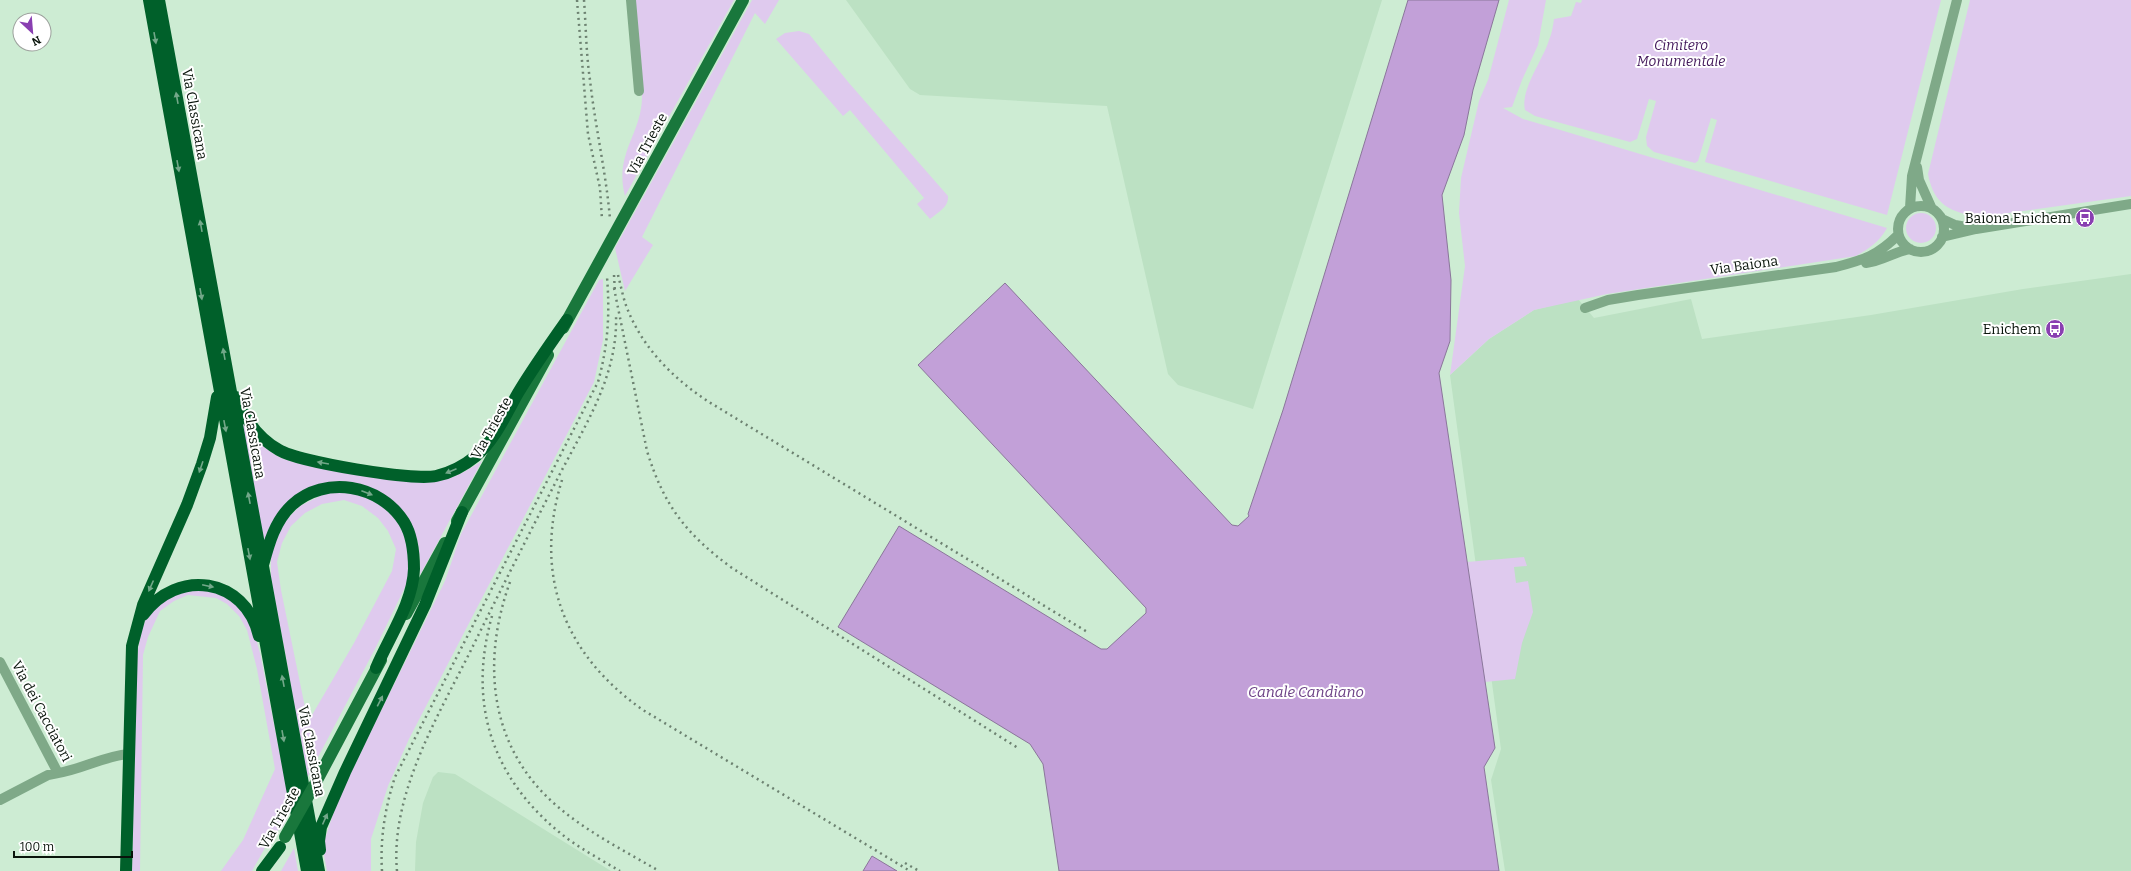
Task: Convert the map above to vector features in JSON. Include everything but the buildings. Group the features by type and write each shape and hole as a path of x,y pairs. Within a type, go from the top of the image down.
{"highway":[{"name":"Via Classicana","path":"149,0 218,388 307,871"},
{"name":"Via Classicana","path":"159,0 262,568 319,871"},
{"path":"228,374 241,409 252,427 261,438 280,451 319,462 397,475 435,476 461,466 485,447 538,360 567,320"},
{"path":"126,871 132,646 142,604 187,505 202,464 210,438 218,388"},
{"path":"262,568 270,540 280,519 293,505 321,489 335,486 354,488 373,495 391,507 404,522 412,544 414,570 410,592 376,668"},
{"path":"323,871 319,841 321,827 352,758 425,606 462,512"},
{"path":"135,632 143,615 152,603 163,594 184,586 201,584 219,588 235,597 251,616 258,631 268,682 280,720"},
{"path":"262,871 282,842"}],"main road":[{"name":"Via Trieste","path":"267,871 376,668 742,1"}],"street":[{"path":"631,0 638,91"},
{"path":"1910,208 1912,176 1956,0"},
{"path":"1916,161 1919,180 1932,208 1942,219 1955,225 1976,229"},
{"path":"1932,208 1919,206 1910,208 1901,216 1898,224 1898,235 1901,241 1910,249 1918,252 1932,248 1942,237 1976,229 2131,204"},
{"path":"1942,219 1942,237"},
{"name":"Via Baiona","path":"1586,308 1608,300 1638,295 1836,267 1865,260 1880,252 1898,235"},
{"path":"1836,267 1872,262 1883,259 1896,252 1910,249"},
{"name":"Via dei Cacciatori","path":"0,662 58,773 74,771 113,755 129,754"},
{"path":"0,800 48,774 58,773"}],"shaded area":[{"path":"846,0 1382,0 1253,409 1178,385 1168,374 1107,106 920,95 910,89"},
{"path":"2131,274 2131,871 1505,871 1491,780 1501,749 1450,375 1489,339 1534,310 1578,299 1594,318 1691,299 1702,339 1871,315 2023,289"},
{"path":"438,772 455,774 611,871 415,871 416,842 423,803 433,777"}],"green space":[{"path":"635,0 734,0 625,196 623,168 625,156 641,111 642,98 641,61"},
{"path":"752,0 779,0 765,24 755,13 642,237 653,245 625,291 615,248"},
{"path":"1509,0 1546,0 1538,45 1522,80 1512,107 1503,108 1523,119 1887,228 1874,244 1856,256 1607,294 1534,310 1489,339 1450,375 1465,266 1459,213 1461,178 1479,101 1488,80"},
{"name":"Cimitero Monumentale","path":"1582,0 1941,0 1887,215 1705,162 1717,120 1711,118 1698,161 1695,163 1654,152 1647,146 1646,137 1656,101 1649,99 1637,139 1630,142 1535,116 1525,110 1524,102 1526,93 1546,48 1552,32 1554,19 1571,16 1576,2 1581,3"},
{"path":"1970,0 2131,0 2131,196 1980,217 1952,210 1939,200 1931,185 1928,174"},
{"path":"799,31 809,34 849,83 948,196 945,206 930,219 917,204 924,198 850,110 843,116 776,39 785,33"},
{"path":"1921,213 1931,218 1936,228 1931,238 1921,243 1911,238 1906,228 1911,218"},
{"path":"603,279 603,340 594,382 409,739 388,786 371,839 371,871 327,871 324,855 325,839 339,796 445,581 461,534 599,280"},
{"path":"241,420 266,449 277,456 309,466 359,475 410,480 443,480 453,477 482,461 420,575 417,539 408,518 392,501 370,488 345,489 301,495 263,549"},
{"path":"348,491 371,499 392,513 406,536 410,568 407,583 376,647 305,782 289,673 271,579 271,553 277,535 285,521 300,506 328,492","holes":["344,500 362,506 378,518 388,531 396,549 392,571 354,643 308,722 281,590 277,562 282,543 291,526 305,513 322,504"]},
{"path":"1524,557 1527,566 1514,567 1516,583 1528,581 1533,612 1522,643 1515,679 1485,682 1467,562"},
{"path":"214,590 239,606 253,628 260,653 291,810 283,826 271,837 252,871 221,871 243,840 275,769 257,669 247,630 239,616 227,604 216,598 188,595 174,601 160,611 148,637 143,655 140,871 132,871 137,655 141,633 146,618 153,608 180,591"},
{"path":"294,848 298,871 281,871"}],"water":[{"name":"Canale Candiano","path":"1408,0 1499,0 1473,90 1464,135 1442,195 1451,280 1450,341 1439,373 1495,748 1484,767 1499,871 1059,871 1043,764 1030,744 838,627 899,526 1101,649 1107,649 1146,613 1146,608 918,365 1005,283 1232,525 1238,526 1249,516 1248,514 1283,410"},
{"path":"872,856 897,871 863,871"}],"railway":[{"path":"577,0 588,134 600,188 602,220"},
{"path":"584,0 589,70 610,219"},
{"path":"614,275 615,293"},
{"path":"618,275 627,308 642,337 661,362 696,393 1089,633"},
{"path":"382,871 384,823 388,800 395,777 598,382 606,343 608,304 607,277"},
{"path":"614,288 647,451 661,488 669,503 689,531 732,568 1018,748"},
{"path":"397,871 397,842 401,814 419,757 431,729 528,536 592,413 607,376 612,356 616,315"},
{"path":"562,480 554,515 551,548 554,579 562,609 575,637 593,664 615,688 643,710 910,871"},
{"path":"510,582 501,612 496,643 494,673 497,702 505,731 517,758 534,783 557,806 606,841 659,871"},
{"path":"492,616 485,647 483,678 484,707 491,734 501,761 516,786 535,810 559,832 581,848 620,871"},
{"path":"905,863 919,871"}],"place":[{"name":"Baiona Enichem","path":"2085,218"},
{"name":"Enichem","path":"2055,329"}]}
